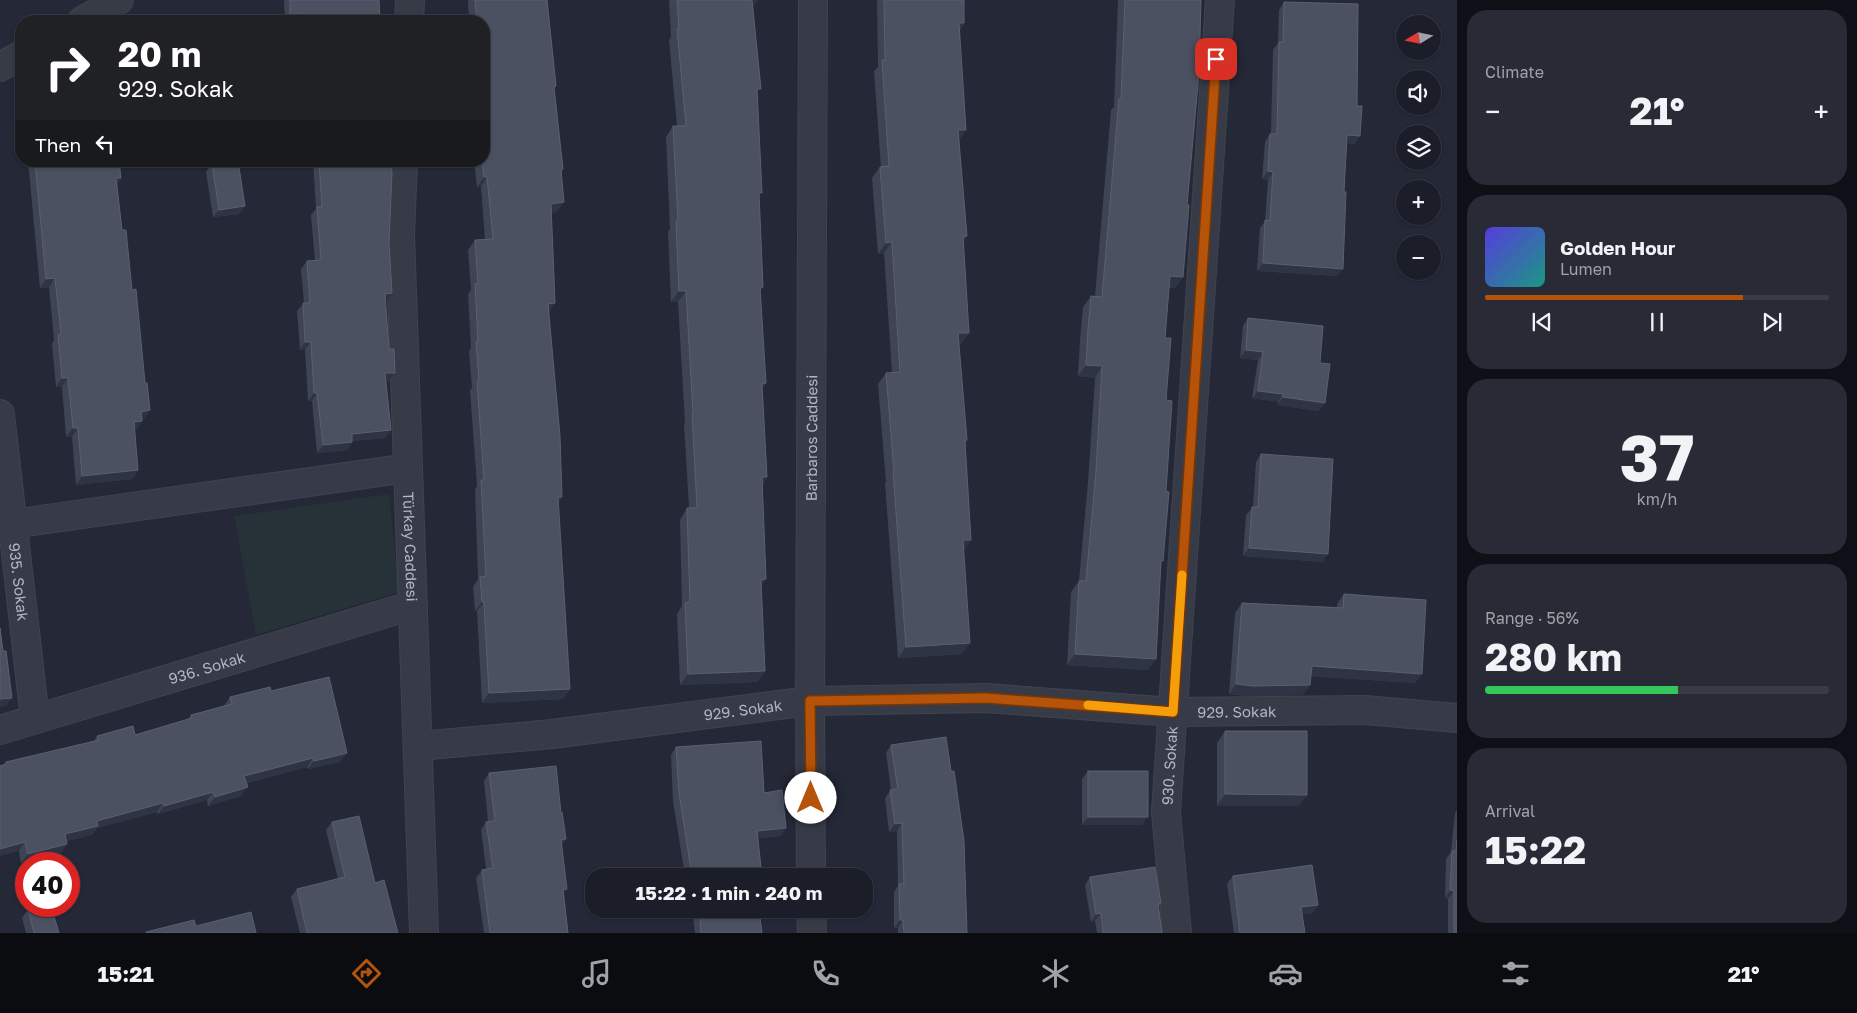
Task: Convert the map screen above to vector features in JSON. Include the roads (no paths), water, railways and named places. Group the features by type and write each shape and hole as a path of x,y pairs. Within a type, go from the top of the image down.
{"street":[{"path":"93,15 119,0"},
{"path":"409,15 410,0"},
{"name":"Barbaros Caddesi","path":"811,868 813,0"},
{"name":"930. Sokak","path":"1177,933 1166,812 1220,0"},
{"path":"0,67 15,58"},
{"name":"Türkay Caddesi","path":"403,167 400,234 424,933"},
{"name":"935. Sokak","path":"0,414 34,719"},
{"path":"12,524 408,468"},
{"name":"936. Sokak","path":"0,730 413,605"},
{"name":"929. Sokak","path":"419,746 552,734 810,701 986,698 1173,712 1365,710 1457,718"},
{"path":"812,918 812,933"}]}
